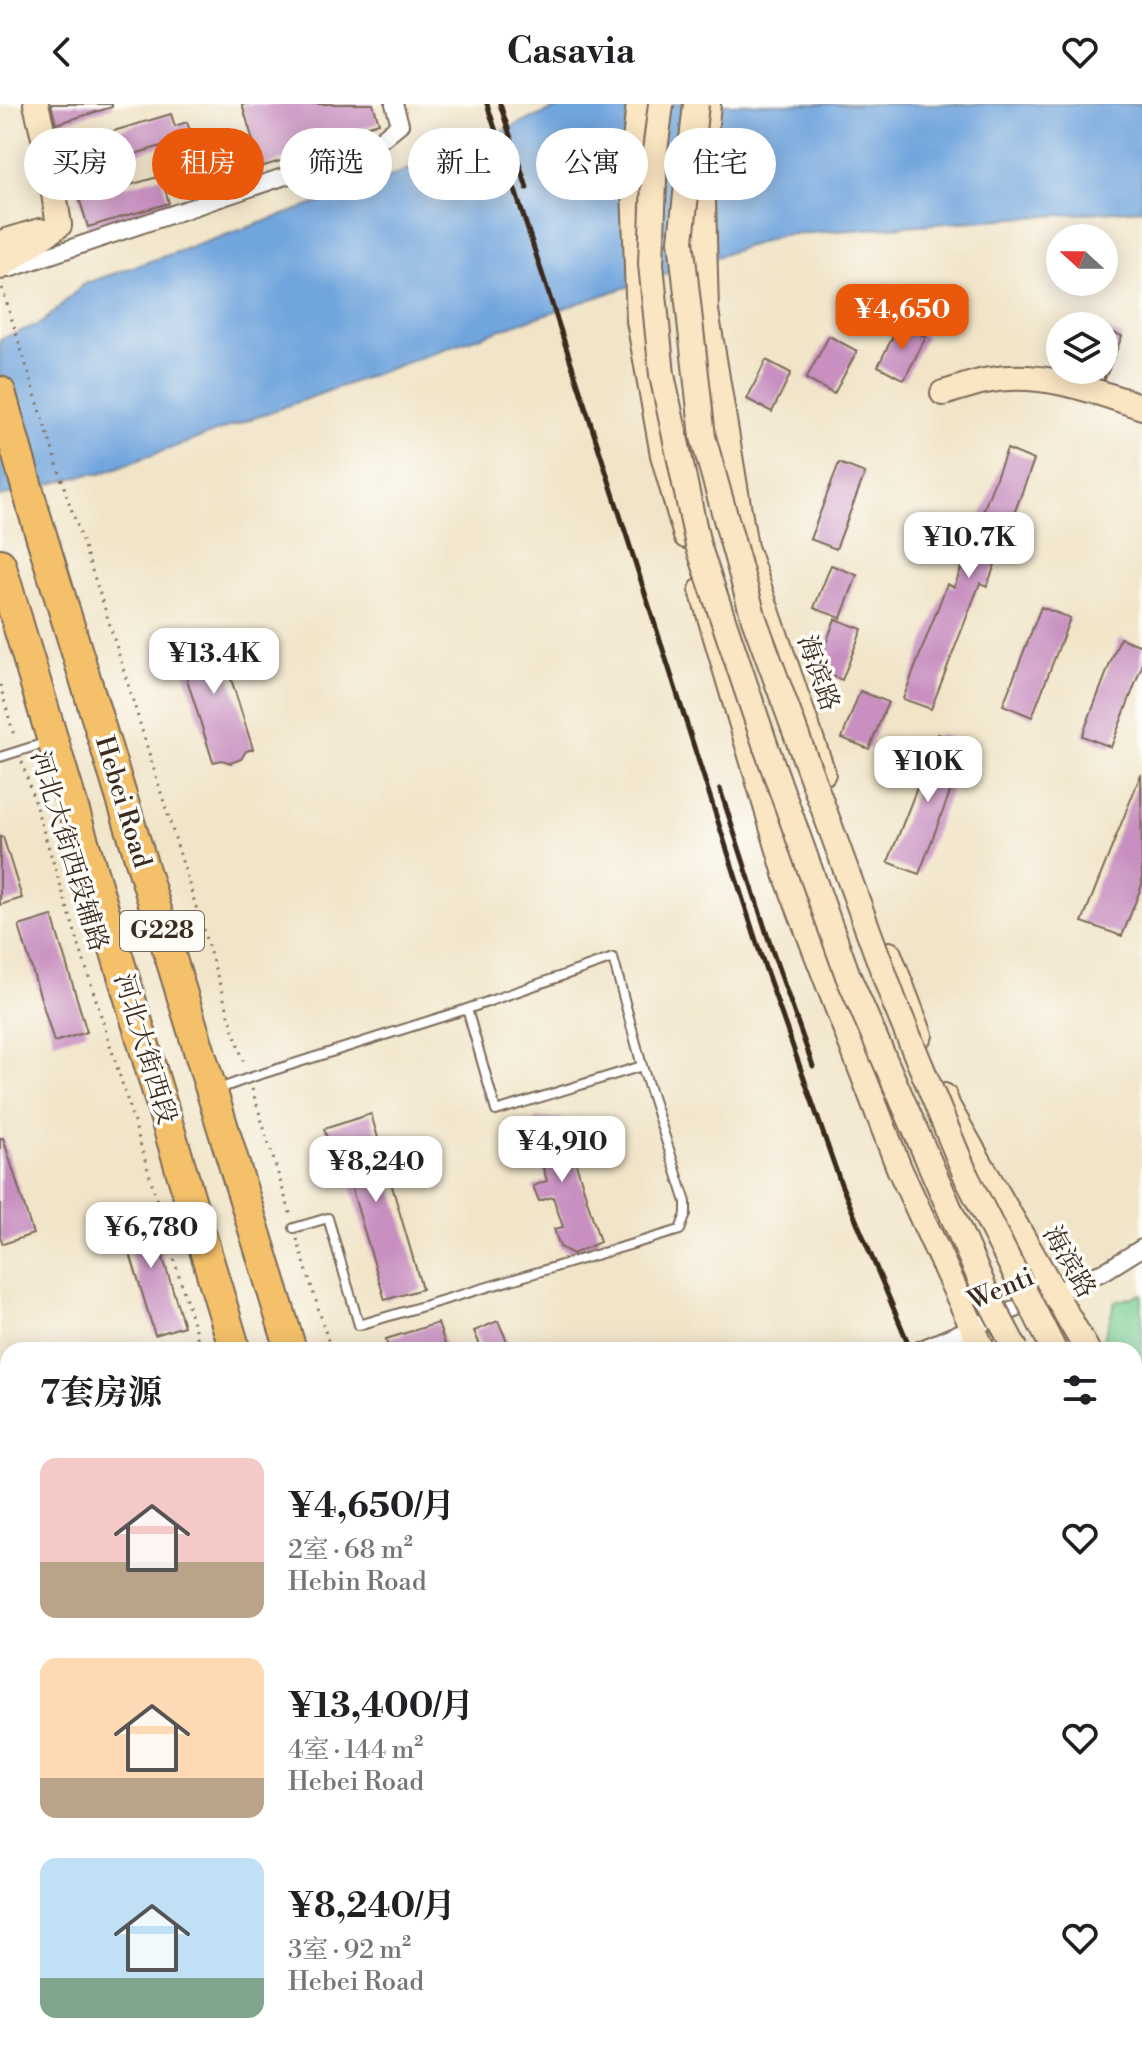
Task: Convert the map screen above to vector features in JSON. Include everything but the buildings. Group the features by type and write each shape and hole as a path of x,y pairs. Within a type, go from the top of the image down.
{"highway":[{"name":"Hebei Road","path":"0,392 289,1342"},
{"name":"河北大街西段","path":"0,564 233,1342"}],"street":[{"path":"36,104 59,225"},
{"path":"0,270 372,147 400,124 394,104"},
{"path":"639,104 633,160 639,321 663,455 787,877 899,1168 979,1342"},
{"path":"661,104 655,151 651,264 662,375 698,545 848,976 988,1297 1012,1342"},
{"name":"海滨路","path":"696,104 681,240 703,437 754,619 918,1060 967,1178 1050,1342"},
{"name":"海滨路","path":"708,104 702,164 706,311 745,547 851,856 948,1107 1083,1342"},
{"path":"0,243 59,225"},
{"path":"0,270 59,225"},
{"path":"943,393 991,380 1023,378 1062,382 1142,407"},
{"name":"Wenti","path":"937,1342 1105,1271 1142,1248"}],"lane":[{"path":"0,757 53,741"},
{"path":"212,1092 613,958 642,1066 686,1202 686,1214 680,1230 359,1325 328,1218 294,1228"},
{"path":"467,1009 496,1111 642,1066"}],"path":[{"path":"0,280 104,606 329,1342"},
{"name":"河北大街西段辅路","path":"0,685 199,1342"}],"green space":[{"path":"1142,1294 1142,1342 1105,1342 1115,1302"}],"water":[{"path":"567,104 1142,104 1142,209 781,235 455,345 100,474 0,497 0,339 42,323 84,284 327,200 392,200 392,176 408,169 408,200 520,200 520,128 509,128"}],"railway":[{"path":"487,104 760,953 841,1184 908,1342"},
{"path":"500,104 527,188"},
{"path":"720,789 813,1066"}]}
